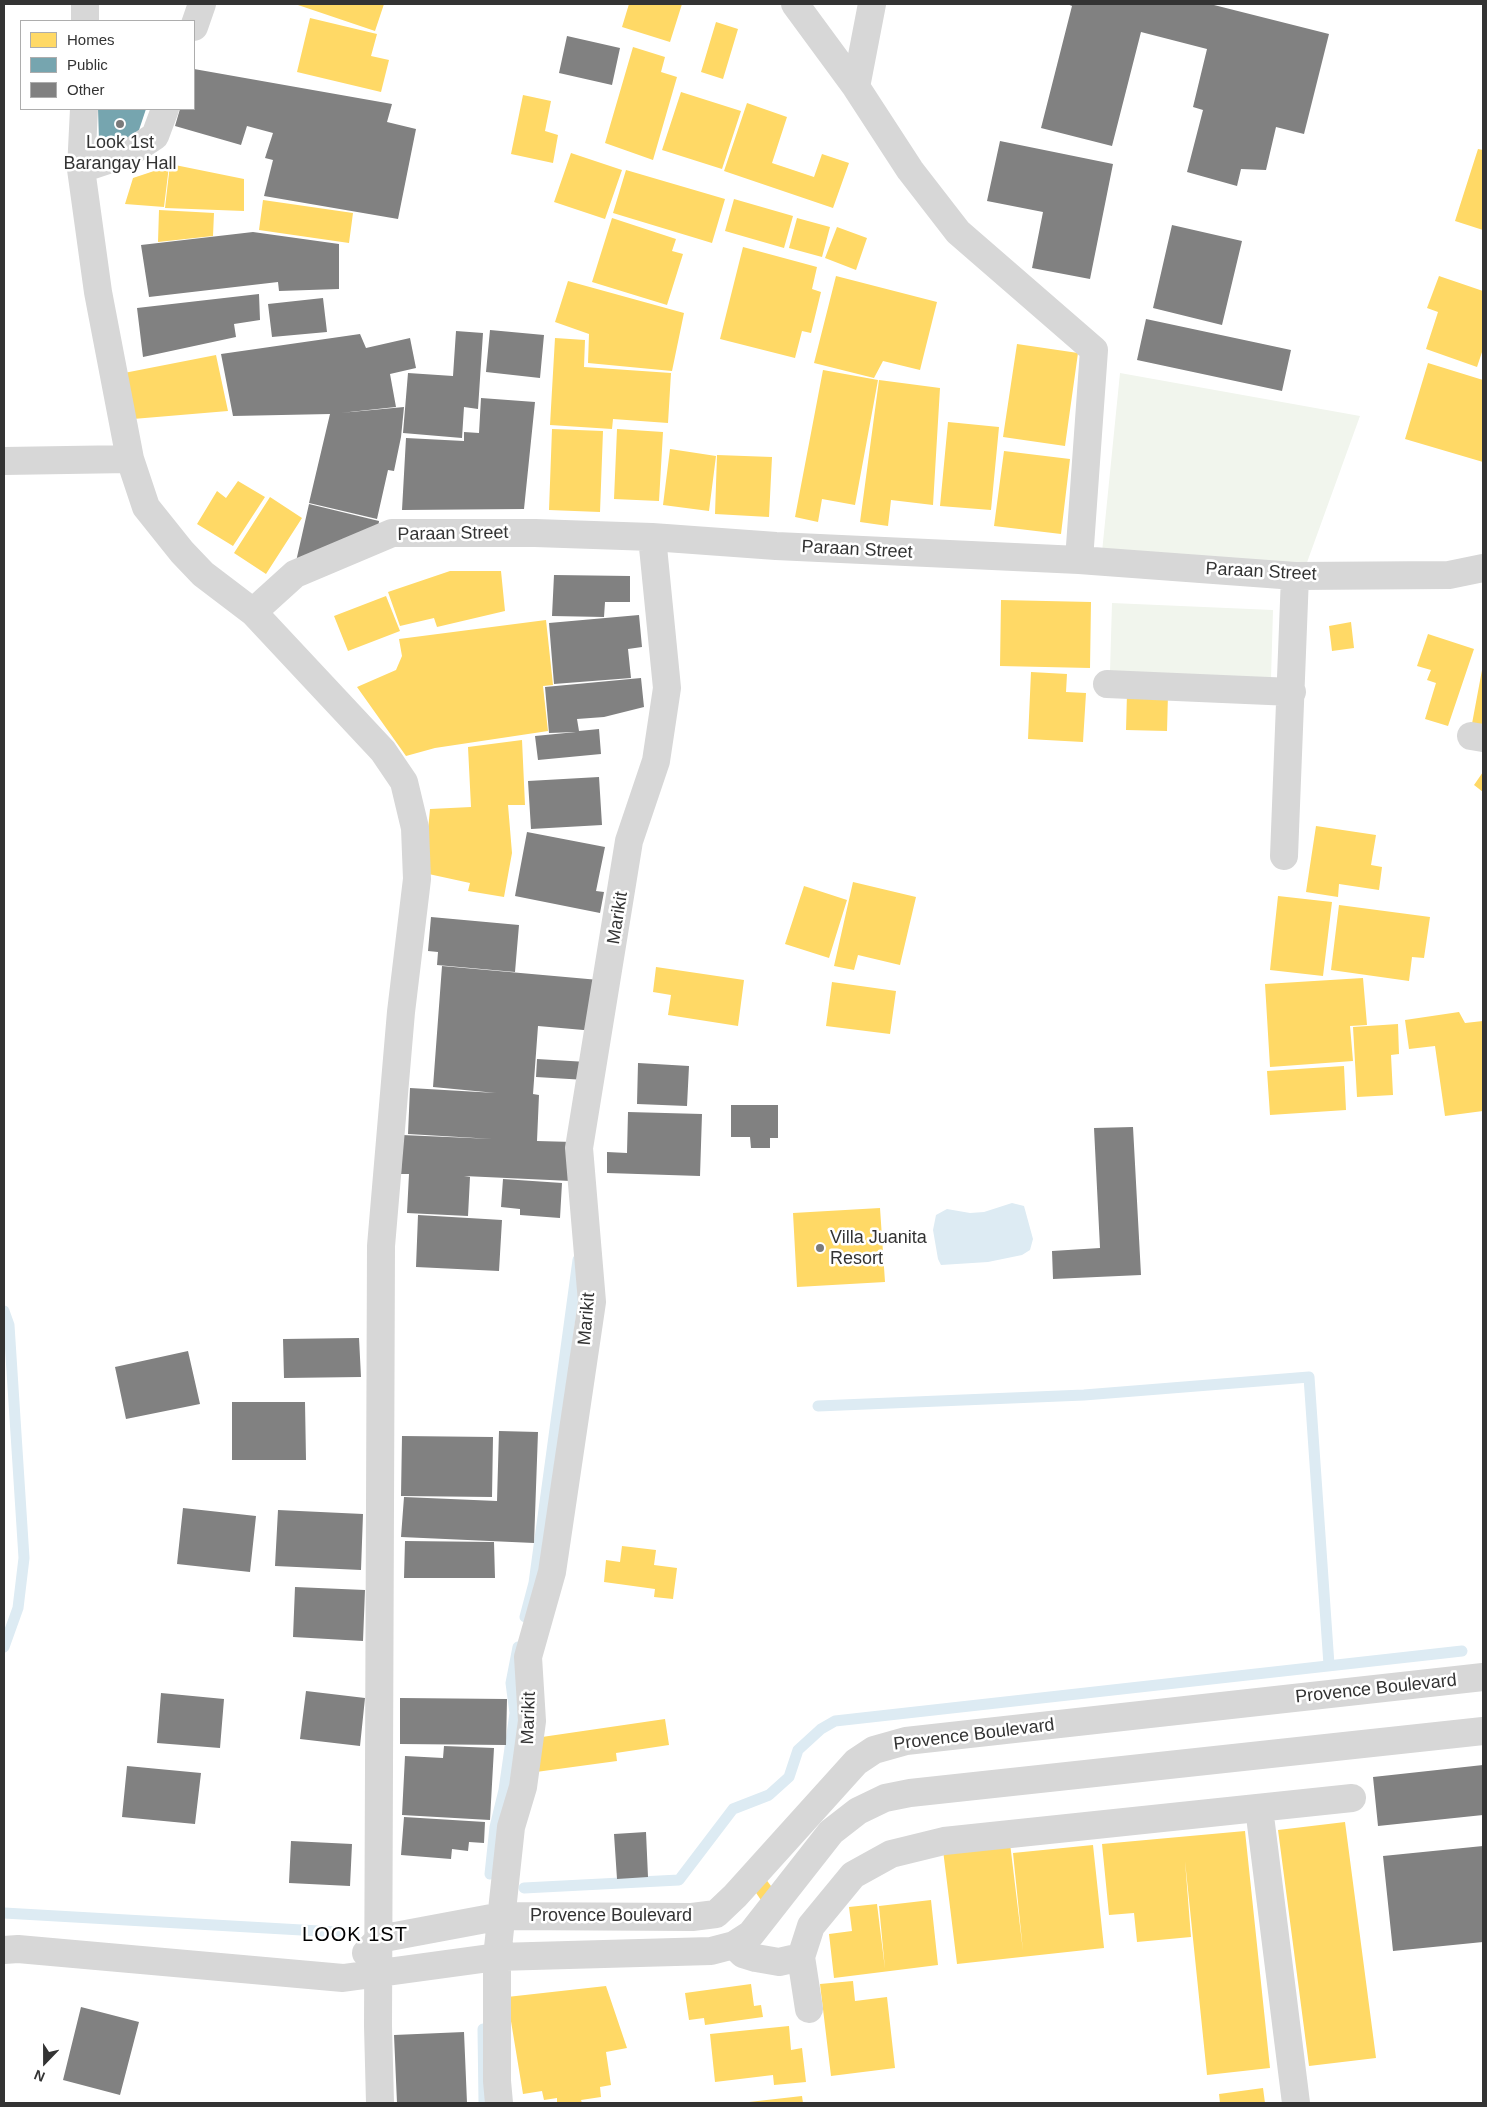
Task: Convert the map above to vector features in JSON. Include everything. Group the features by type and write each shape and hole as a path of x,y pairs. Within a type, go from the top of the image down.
{"street":[{"path":"84,20 85,4"},
{"path":"195,24 202,4"},
{"path":"795,4 856,87 910,170 958,232 1094,350 1079,560"},
{"path":"856,87 872,4"},
{"path":"84,110 81,169 98,292 130,459 146,507 182,552 203,574 252,612 383,751 404,782 415,828 418,879 401,1012 381,1246 378,1939 380,2103"},
{"path":"81,169 129,153 155,136 164,110"},
{"path":"4,461 130,459"},
{"name":"Paraan Street","path":"252,612 294,574 392,533 535,533 652,537 776,546 1079,560 1295,576 1449,574 1483,568"},
{"name":"Marikit","path":"499,2103 497,2081 497,1957 511,1827 523,1787 532,1721 528,1657 552,1572 592,1302 579,1148 629,841 656,761 667,688 652,537"},
{"path":"1284,856 1292,692 1295,576"},
{"path":"1107,684 1292,692"},
{"name":"Provence Boulevard","path":"378,1939 502,1916 692,1917 716,1914 735,1896 856,1762 874,1750 906,1741 1483,1677"},
{"name":"Provence Boulevard","path":"4,1950 18,1949 343,1978 497,1957 711,1951 734,1945 751,1934 830,1832 858,1811 885,1798 910,1793 1483,1731"},
{"path":"808,2009 801,1957 811,1926 853,1875 891,1854 944,1841 1352,1798"},
{"path":"1259,1808 1296,2103"},
{"path":"343,1978 378,1939"},
{"path":"734,1945 743,1954 756,1958 779,1962 801,1957"}],"shaded area":[{"path":"1120,373 1360,416 1301,579 1101,562"},
{"path":"1112,603 1273,610 1271,679 1110,672"},
{"path":"1012,1203 1024,1206 1033,1239 1030,1250 1022,1255 988,1262 941,1265 938,1259 933,1230 936,1215 947,1209 970,1213 984,1212"}],"building: Homes":[{"path":"295,4 384,4 375,31"},
{"path":"629,4 682,4 670,42 622,27"},
{"path":"310,18 377,34 371,56 389,60 381,92 297,72"},
{"path":"716,22 738,29 723,79 701,72"},
{"path":"633,47 665,57 661,72 677,77 653,160 605,143"},
{"path":"681,92 741,111 722,169 662,150"},
{"path":"523,95 551,101 545,131 558,135 553,163 511,154"},
{"path":"747,103 787,117 772,163 814,177 822,154 849,163 833,208 724,171"},
{"path":"1478,149 1483,150 1483,230 1455,221"},
{"path":"571,153 622,170 605,219 554,202"},
{"path":"170,164 244,179 244,211 165,208"},
{"path":"169,166 164,207 125,204 133,178"},
{"path":"626,170 725,199 712,243 613,213"},
{"path":"734,199 793,216 784,248 725,231"},
{"path":"263,200 353,213 349,243 259,230"},
{"path":"159,210 214,213 213,236 158,242"},
{"path":"612,218 676,239 672,251 683,254 667,305 592,282"},
{"path":"797,218 830,227 822,257 789,248"},
{"path":"837,227 867,238 856,270 825,258"},
{"path":"743,247 817,267 812,289 821,292 811,333 802,331 795,358 720,339"},
{"path":"836,276 937,302 920,370 883,361 874,378 814,363"},
{"path":"1439,276 1483,291 1483,349 1477,367 1426,349 1438,312 1427,308"},
{"path":"568,281 684,313 672,371 588,363 589,334 555,322"},
{"path":"555,338 585,340 584,367 671,373 668,423 613,419 612,429 550,425"},
{"path":"1017,344 1078,353 1065,446 1003,437"},
{"path":"216,355 228,411 133,419 124,373"},
{"path":"1428,363 1483,380 1483,462 1405,439"},
{"path":"823,370 878,380 855,505 822,499 818,522 795,517"},
{"path":"879,380 940,388 933,505 891,500 888,526 860,522"},
{"path":"948,422 999,427 991,510 940,506"},
{"path":"552,429 603,431 600,512 549,510"},
{"path":"617,429 663,432 659,501 614,499"},
{"path":"670,449 716,456 709,511 663,505"},
{"path":"1004,451 1070,459 1061,534 994,526"},
{"path":"717,455 772,457 769,517 715,514"},
{"path":"238,481 265,497 233,546 197,524 217,491 226,498"},
{"path":"270,497 302,518 266,574 234,553"},
{"path":"450,571 501,571 505,611 437,627 434,618 400,626 388,592"},
{"path":"386,596 400,631 348,651 334,616"},
{"path":"1001,600 1091,602 1090,668 1000,666"},
{"path":"546,620 553,685 543,686 548,731 435,748 406,756 357,687 396,670 402,656 399,639"},
{"path":"1351,622 1354,648 1332,651 1329,626"},
{"path":"1428,634 1474,649 1448,726 1425,719 1436,683 1427,680 1431,670 1417,666"},
{"path":"1483,670 1483,731 1471,729"},
{"path":"1031,672 1067,674 1066,692 1086,693 1083,742 1028,739"},
{"path":"1127,693 1168,694 1167,731 1126,730"},
{"path":"522,740 525,805 508,805 512,853 504,897 468,891 470,883 424,873 430,809 471,807 468,747"},
{"path":"1483,772 1483,792 1474,785"},
{"path":"1316,826 1376,835 1371,865 1382,867 1379,890 1339,884 1338,897 1306,892"},
{"path":"853,882 916,897 900,965 858,955 854,970 834,966"},
{"path":"804,886 847,900 829,958 785,944"},
{"path":"1278,896 1332,902 1323,976 1270,970"},
{"path":"1339,905 1430,917 1424,958 1412,957 1409,981 1331,970"},
{"path":"656,967 744,980 738,1026 668,1015 671,995 653,992"},
{"path":"1363,978 1367,1025 1350,1026 1353,1061 1270,1067 1265,984"},
{"path":"832,982 896,991 890,1034 826,1026"},
{"path":"1459,1012 1465,1023 1483,1021 1483,1111 1445,1116 1435,1046 1409,1049 1405,1020"},
{"path":"1398,1024 1399,1054 1391,1055 1393,1095 1357,1097 1353,1027"},
{"path":"1344,1066 1346,1110 1270,1115 1267,1071"},
{"path":"880,1208 885,1282 797,1287 793,1213"},
{"path":"622,1546 656,1550 654,1565 677,1568 673,1599 654,1597 655,1589 604,1582 606,1560 620,1562"},
{"path":"665,1719 669,1745 616,1753 617,1761 536,1772 542,1737"},
{"path":"1345,1822 1376,2058 1309,2066 1278,1830"},
{"path":"1245,1831 1270,2068 1207,2075 1185,1861 1191,1937 1137,1942 1134,1913 1109,1915 1102,1844"},
{"path":"1010,1843 1023,1951 1013,1853 1093,1845 1104,1948 957,1964 943,1850"},
{"path":"765,1878 777,1894 763,1903 752,1887"},
{"path":"931,1900 938,1965 834,1978 829,1934 852,1931 849,1907 877,1904 885,1969 879,1906"},
{"path":"853,1981 855,2001 887,1997 895,2068 831,2076 820,1984"},
{"path":"751,1984 754,2006 761,2005 763,2017 705,2025 704,2018 689,2020 685,1993"},
{"path":"606,1986 627,2048 606,2052 611,2085 600,2087 601,2097 581,2100 582,2103 557,2103 557,2098 544,2100 542,2091 523,2094 507,1997"},
{"path":"789,2026 791,2050 802,2048 806,2082 774,2085 773,2075 715,2082 710,2034"},
{"path":"1263,2088 1265,2103 1220,2103 1219,2094"},
{"path":"802,2096 803,2103 749,2103 749,2102"}],"building: Public":[{"name":"Look 1st Barangay Hall","path":"98,110 146,110 136,139 99,140"}],"building: Other":[{"path":"1067,4 1210,4 1329,34 1304,134 1276,127 1266,170 1241,169 1237,186 1187,172 1203,110 1193,107 1207,49 1141,32 1112,146 1041,128 1072,6"},
{"path":"567,36 620,48 612,85 559,73"},
{"path":"195,69 392,104 387,122 416,129 398,219 264,196 273,160 265,158 273,133 247,126 241,145 175,126 180,110 195,110"},
{"path":"1000,141 1113,164 1090,279 1032,268 1043,212 987,201"},
{"path":"1172,225 1242,241 1222,325 1153,308"},
{"path":"253,232 339,244 339,289 279,291 278,282 149,297 141,245"},
{"path":"259,294 260,320 234,324 236,337 143,357 137,308"},
{"path":"323,298 327,332 272,337 268,304"},
{"path":"1146,319 1291,350 1282,391 1137,360"},
{"path":"490,330 544,335 540,378 486,372"},
{"path":"456,331 483,333 478,409 464,407 462,438 403,433 408,373 453,376"},
{"path":"360,334 366,348 410,338 416,368 390,374 396,407 340,413 404,407 401,437 394,471 388,470 377,519 309,503 330,414 233,416 221,354"},
{"path":"481,398 535,402 524,509 402,510 406,438 464,441 464,432 479,433"},
{"path":"309,504 379,521 378,529 295,566"},
{"path":"554,575 630,576 630,602 605,602 604,617 552,616"},
{"path":"639,615 642,647 628,649 631,678 554,684 549,623"},
{"path":"641,678 644,707 604,717 577,719 579,731 599,729 601,754 538,760 535,736 576,732 549,733 545,687"},
{"path":"599,777 602,825 531,829 528,781"},
{"path":"527,832 605,847 596,891 604,892 600,913 515,896"},
{"path":"431,917 519,925 515,972 437,965 438,952 428,951"},
{"path":"442,966 599,980 595,1031 538,1026 533,1094 539,1095 537,1141 573,1142 571,1181 464,1176 470,1177 468,1216 407,1213 409,1174 401,1174 402,1135 493,1139 408,1134 410,1088 496,1093 433,1087"},
{"path":"537,1059 587,1062 586,1080 536,1077"},
{"path":"638,1063 689,1066 687,1106 637,1104"},
{"path":"731,1105 778,1105 778,1138 770,1138 770,1148 751,1148 750,1137 731,1137"},
{"path":"628,1112 702,1114 700,1176 607,1173 607,1152 627,1153"},
{"path":"1133,1127 1141,1275 1053,1279 1052,1251 1100,1248 1094,1128"},
{"path":"503,1179 562,1183 560,1218 520,1215 520,1209 501,1207"},
{"path":"418,1215 502,1220 499,1271 416,1267"},
{"path":"359,1338 361,1377 284,1378 283,1339"},
{"path":"188,1351 200,1404 126,1419 115,1367"},
{"path":"232,1402 305,1402 306,1460 232,1460"},
{"path":"499,1431 538,1432 534,1543 401,1537 404,1497 497,1501"},
{"path":"402,1436 493,1437 492,1497 401,1496"},
{"path":"183,1508 256,1516 250,1572 177,1564"},
{"path":"278,1510 363,1514 361,1570 275,1566"},
{"path":"405,1541 494,1542 495,1578 404,1578"},
{"path":"295,1587 365,1590 363,1641 293,1637"},
{"path":"306,1691 365,1698 360,1746 300,1739"},
{"path":"161,1693 224,1699 220,1748 157,1743"},
{"path":"400,1698 507,1699 506,1745 400,1744"},
{"path":"444,1746 494,1748 490,1820 402,1815 405,1756 443,1758"},
{"path":"1483,1765 1483,1815 1378,1826 1373,1777"},
{"path":"127,1766 201,1773 195,1824 122,1817"},
{"path":"404,1817 485,1822 484,1843 469,1842 468,1851 452,1849 451,1859 401,1855"},
{"path":"646,1832 648,1877 617,1879 614,1834"},
{"path":"291,1841 352,1844 350,1886 289,1883"},
{"path":"1483,1846 1483,1942 1393,1951 1383,1856"},
{"path":"81,2007 139,2022 120,2095 63,2080"},
{"path":"464,2032 467,2103 397,2103 394,2035"}],"waterway":[{"path":"525,1617 534,1583 578,1260"},
{"path":"4,1311 9,1325 24,1558 18,1608 4,1647"},
{"path":"818,1406 1084,1395 1309,1377 1329,1665"},
{"path":"490,1874 495,1827 504,1790 515,1713 511,1683 518,1647"},
{"path":"524,1888 679,1880 733,1809 769,1795 789,1777 798,1750 821,1729 835,1721 1462,1651"},
{"path":"4,1913 354,1933"},
{"path":"483,2029 484,2103"}],"place":[{"name":"Look 1st Barangay Hall","path":"120,124"},
{"name":"Villa Juanita Resort","path":"820,1248"}],"district":[{"name":"LOOK 1ST","path":"355,1935"}]}
